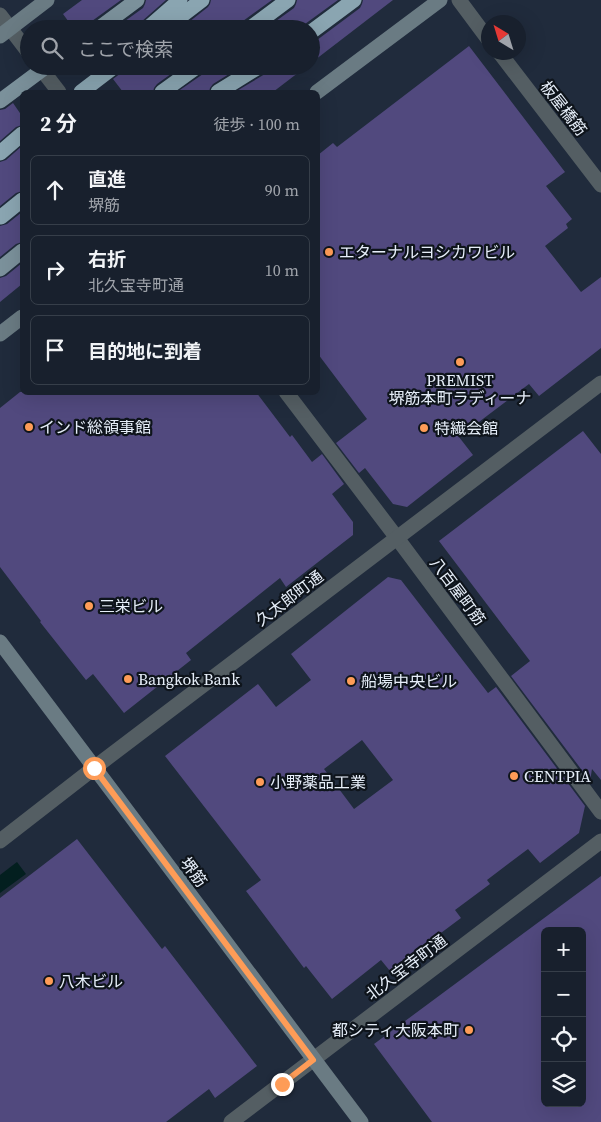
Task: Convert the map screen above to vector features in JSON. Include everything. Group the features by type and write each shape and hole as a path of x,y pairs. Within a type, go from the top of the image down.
{"highway":[{"path":"157,20 180,0"},
{"path":"176,20 202,0"},
{"path":"261,20 288,0"},
{"path":"320,24 354,0"},
{"path":"74,90 92,75"},
{"path":"84,90 103,75"},
{"path":"165,90 186,75"},
{"path":"221,90 245,75"},
{"path":"0,154 20,138"},
{"path":"0,217 20,202"},
{"path":"0,217 20,205"}],"main road":[{"path":"21,20 47,0"},
{"path":"110,20 136,0"},
{"path":"320,23 348,0"},
{"path":"320,90 440,0"},
{"path":"5,32 20,21"},
{"path":"0,101 35,75"},
{"path":"229,90 248,75"},
{"path":"0,269 20,253"},
{"path":"0,334 20,319"},
{"name":"堺筋","path":"0,642 361,1122"}],"street":[{"path":"459,0 481,30"},
{"path":"0,15 5,32 20,45"},
{"name":"板屋橋筋","path":"505,60 601,185"},
{"path":"46,75 57,90"},
{"name":"久太郎町通","path":"0,841 601,383"},
{"name":"八百屋町筋","path":"288,395 601,812"},
{"name":"北久宝寺町通","path":"232,1122 601,841"}],"shaded area":[{"path":"17,862 26,874 0,893 0,875"}],"building":[{"path":"82,0 121,0 93,20 67,20 63,14"},
{"path":"146,0 166,0 143,20 126,20 143,8"},
{"path":"211,0 272,0 244,20 191,20 210,4"},
{"path":"297,0 338,0 310,20 277,20 294,8"},
{"path":"363,0 393,0 320,56 320,38 360,8"},
{"path":"469,46 565,172 546,186 572,219 566,224 568,228 545,246 581,292 601,277 601,348 539,396 529,384 459,437 473,455 407,507 393,504 365,468 359,473 336,443 367,419 320,357 320,153 333,143 337,147"},
{"path":"118,75 170,75 157,84 154,90 121,90 113,79"},
{"path":"202,75 228,75 213,84 210,90 180,90"},
{"path":"263,75 295,75 276,90 238,90"},
{"path":"13,103 20,113 20,126 0,141 0,110"},
{"path":"20,148 20,192 0,206 0,162 6,160"},
{"path":"20,214 20,243 0,257 0,226 7,224"},
{"path":"20,265 20,286 0,302 0,278 6,276"},
{"path":"20,392 20,395 258,395 290,437 292,435 312,462 322,454 344,484 332,494 353,522 353,535 286,587 280,578 186,653 191,660 124,713 93,674 86,680 0,567 0,408"},
{"path":"583,431 601,454 601,780 592,769 590,781 511,676 530,661 439,541"},
{"path":"388,577 401,580 488,693 496,687 585,806 579,833 540,863 528,849 487,880 490,884 455,910 461,918 390,971 381,960 332,999 306,966 304,968 246,891 261,880 165,756 258,684 276,707 311,680 291,654","holes":["362,740 393,780 354,809 324,769"]},
{"path":"77,839 162,949 165,946 257,1066 215,1098 209,1089 166,1122 0,1122 0,898"},
{"name":"都シティ大阪本町","path":"601,876 601,1122 432,1122 374,1044"}],"place":[{"name":"エターナルヨシカワビル","path":"329,252"},
{"name":"PREMIST 堺筋本町ラディーナ","path":"460,362"},
{"name":"インド総領事館","path":"29,427"},
{"name":"特繊会館","path":"424,428"},
{"name":"三栄ビル","path":"89,606"},
{"name":"Bangkok Bank","path":"128,679"},
{"name":"船場中央ビル","path":"351,681"},
{"name":"CENTPIA","path":"514,776"},
{"name":"小野薬品工業","path":"260,782"},
{"name":"八木ビル","path":"49,981"},
{"name":"都シティ大阪本町","path":"469,1030"}],"route":[{"path":"94,768 313,1060 282,1084"}]}
